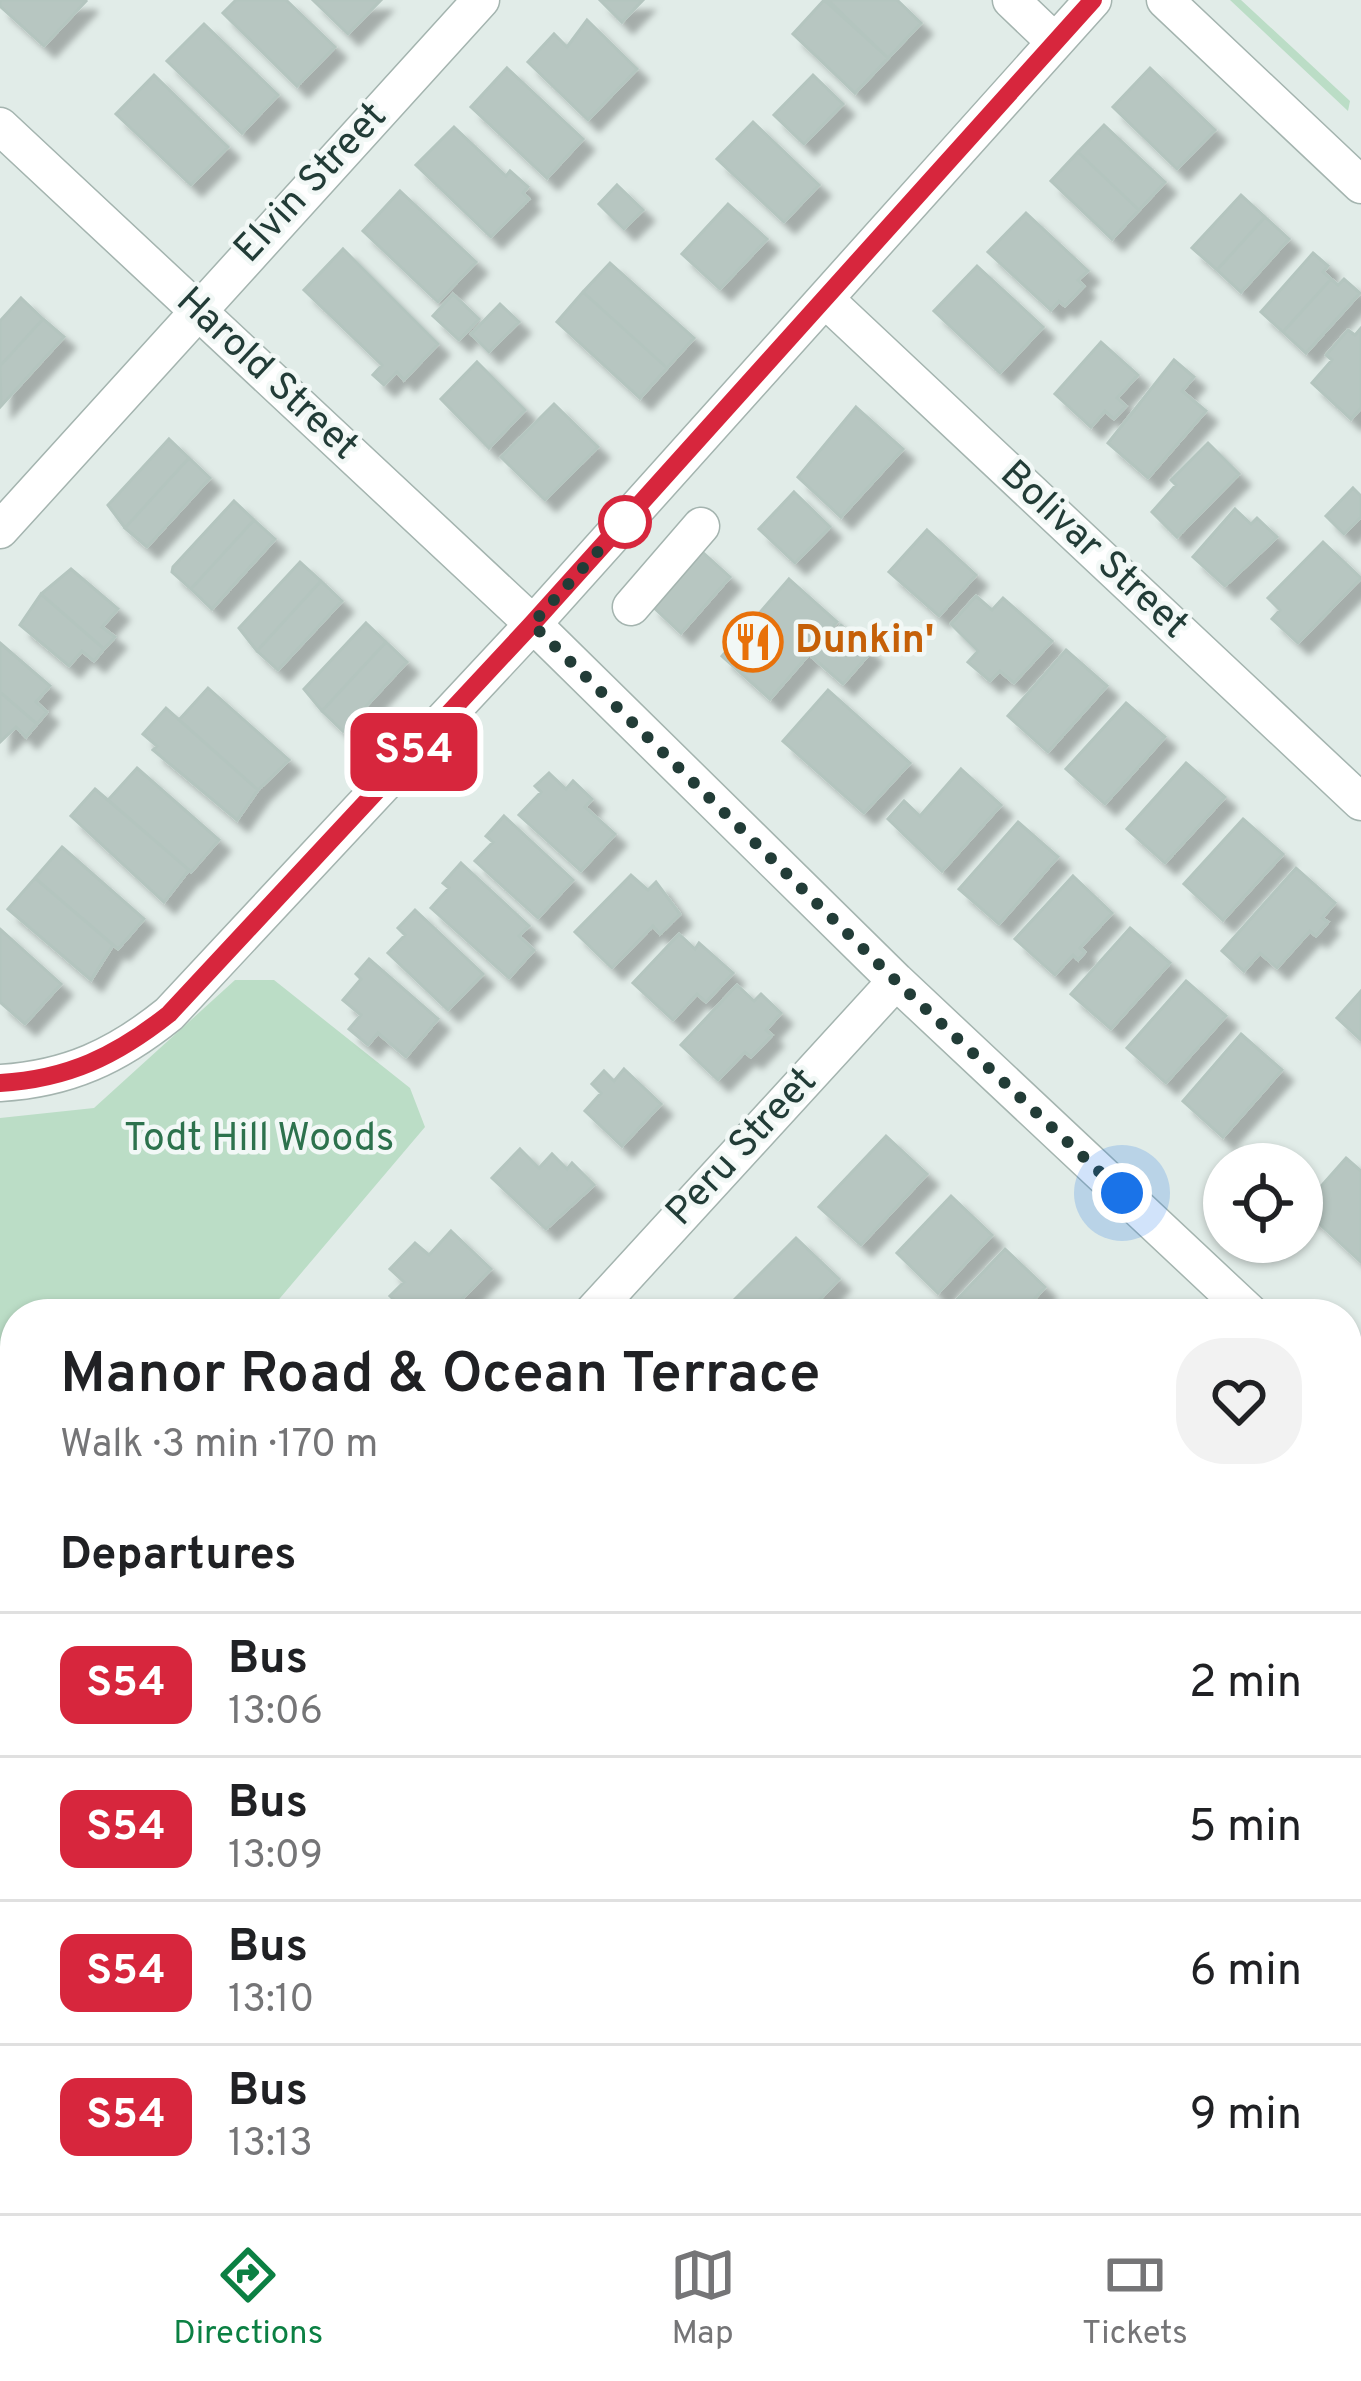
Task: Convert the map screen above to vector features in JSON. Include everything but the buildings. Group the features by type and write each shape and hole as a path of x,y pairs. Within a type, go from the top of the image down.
{"street":[{"name":"Elvin Street","path":"0,530 481,0"},
{"path":"1011,0 1055,42"},
{"path":"0,1083 64,1075 100,1063 169,1014 532,624 1093,0"},
{"path":"1165,0 1361,185"},
{"name":"Harold Street","path":"0,126 532,624 896,981 1235,1299"},
{"name":"Bolivar Street","path":"826,300 1361,802"},
{"path":"631,607 701,526"},
{"name":"Peru Street","path":"606,1299 896,981"}],"green space":[{"path":"1230,0 1241,0 1350,101 1348,111"},
{"name":"Todt Hill Woods","path":"235,980 274,980 410,1088 425,1127 279,1299 0,1299 0,1118 94,1108"}],"bus line":[{"name":"S54","path":"0,1083 64,1075 100,1063 137,1040 208,976 826,300 1093,0"}],"place":[{"name":"Dunkin'","path":"753,642"}],"route":[{"path":"625,522 633,513 532,624 896,981 1122,1193"}]}
